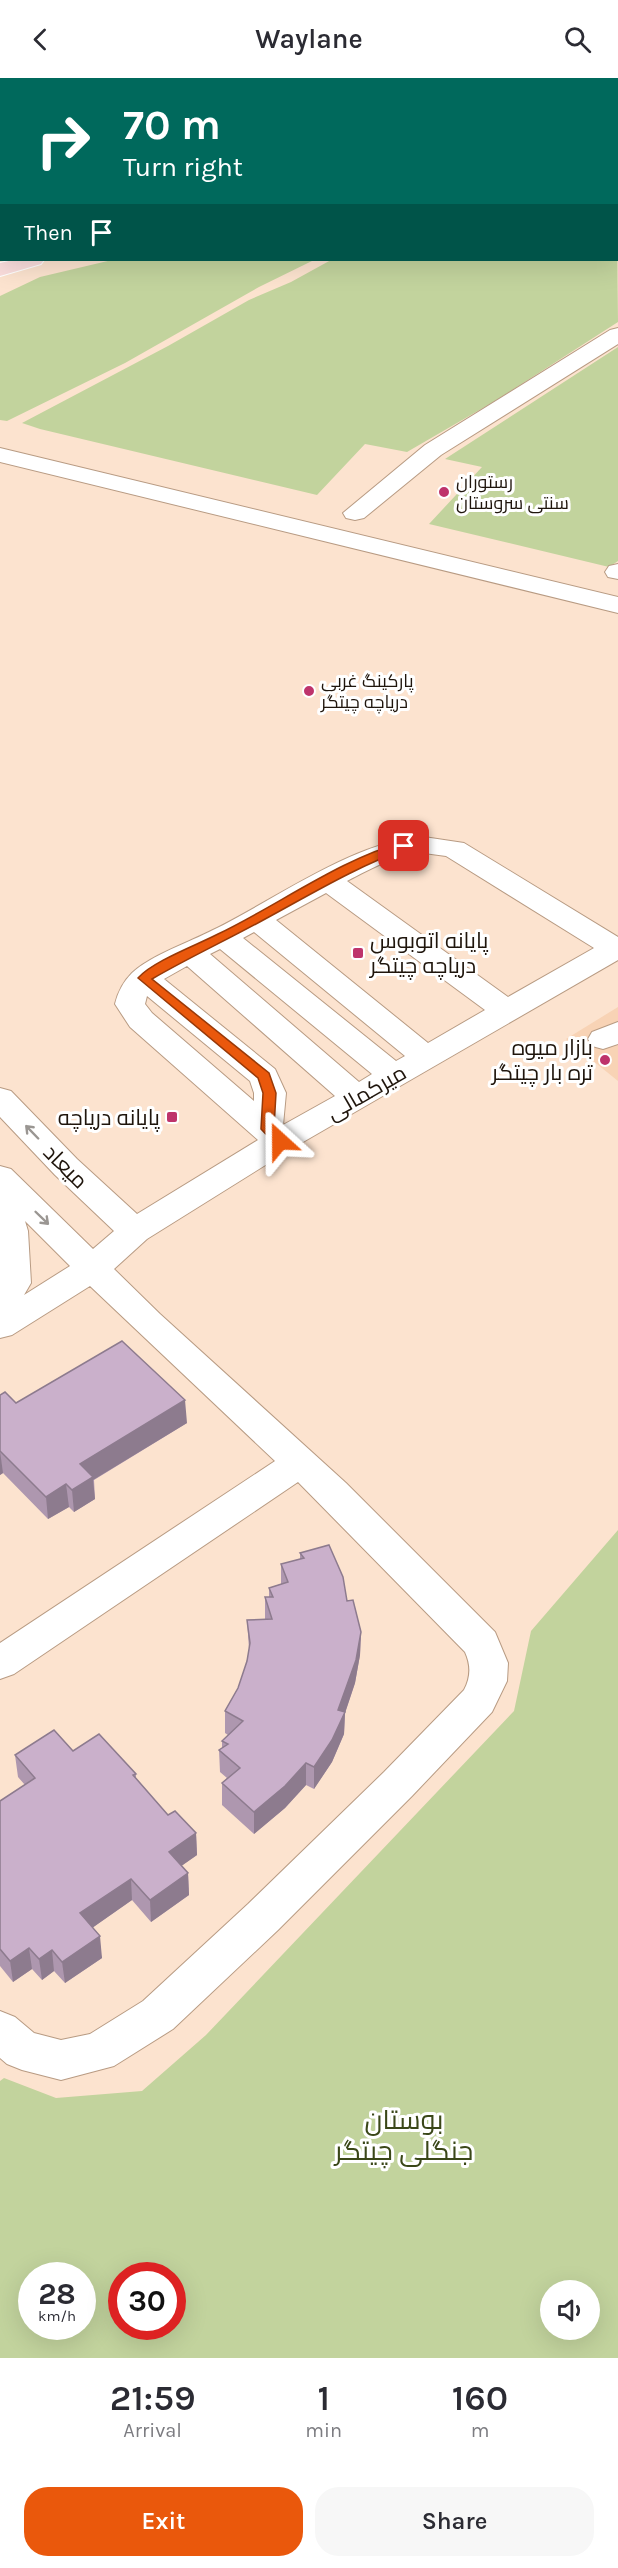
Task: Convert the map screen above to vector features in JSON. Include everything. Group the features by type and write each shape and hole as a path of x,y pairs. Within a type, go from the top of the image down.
{"main road":[{"path":"0,270 31,261"}],"street":[{"path":"355,513 433,450 618,335"},
{"path":"0,456 618,605"},
{"path":"274,1135 270,1093 264,1076 144,978 371,857 404,846 424,845 454,849 617,948"},
{"path":"328,881 507,1011"},
{"path":"255,918 425,1056"},
{"path":"223,937 394,1076"},
{"name":"میرکمالی","path":"0,1326 93,1268 135,1231 274,1135 356,1097 617,948"},
{"path":"189,952 356,1097"},
{"name":"میعاد","path":"0,1098 66,1167 135,1231"},
{"path":"0,1176 19,1187 38,1188 54,1180 66,1167"},
{"path":"0,1176 148,1323 300,1462 481,1643 489,1663 488,1682 478,1701 398,1784 271,1909 158,2015 99,2052 61,2060 22,2050 0,2031"},
{"path":"0,1193 11,1231 14,1282 0,1307"},
{"path":"0,1663 300,1462"}],"shaded area":[{"name":"بازار میوه تره بار چیتگر","path":"618,1007 618,1081 566,1039"}],"green space":[{"path":"108,261 312,261 259,287 125,363 7,421 0,420 0,296 40,277"},
{"path":"329,261 617,261 618,322 495,401 407,452 365,444 317,495 22,423 168,346 249,300 291,282"},
{"path":"618,347 618,561 609,567 429,524 482,467 445,459"},
{"name":"بوستان جنگلی چیتگر","path":"618,1530 618,2358 0,2358 0,2081 4,2078 56,2098 142,2091 206,2035 514,1711 531,1631"}],"building":[{"path":"122,1341 185,1400 80,1464 93,1477 72,1490 66,1484 46,1497 0,1451 0,1395 5,1392 16,1403"},
{"path":"329,1545 343,1577 347,1601 353,1600 361,1632 356,1660 338,1710 345,1712 332,1740 314,1767 306,1763 285,1786 254,1812 222,1783 240,1768 219,1750 228,1744 222,1741 243,1721 225,1711 238,1688 247,1661 250,1643 247,1620 272,1619 265,1597 273,1597 269,1588 288,1582 281,1564 304,1558 300,1553"},
{"path":"54,1730 73,1751 99,1734 136,1774 133,1775 168,1815 175,1811 196,1833 169,1852 188,1873 150,1900 131,1879 80,1913 100,1936 62,1962 52,1950 39,1959 29,1948 10,1961 0,1949 0,1801 35,1778 15,1755"}],"place":[{"name":"رستوران سنتی سروستان","path":"444,492"},
{"name":"پارکینگ غربی دریاچه چیتگر","path":"309,691"},
{"name":"پایانه اتوبوس دریاچه چیتگر","path":"358,953"},
{"name":"بازار میوه تره بار چیتگر","path":"605,1060"},
{"name":"پایانه دریاچه","path":"172,1117"}],"route":[{"path":"280,1141 267,1129 270,1093 264,1076 196,1023 144,978 371,857 404,846"}]}
